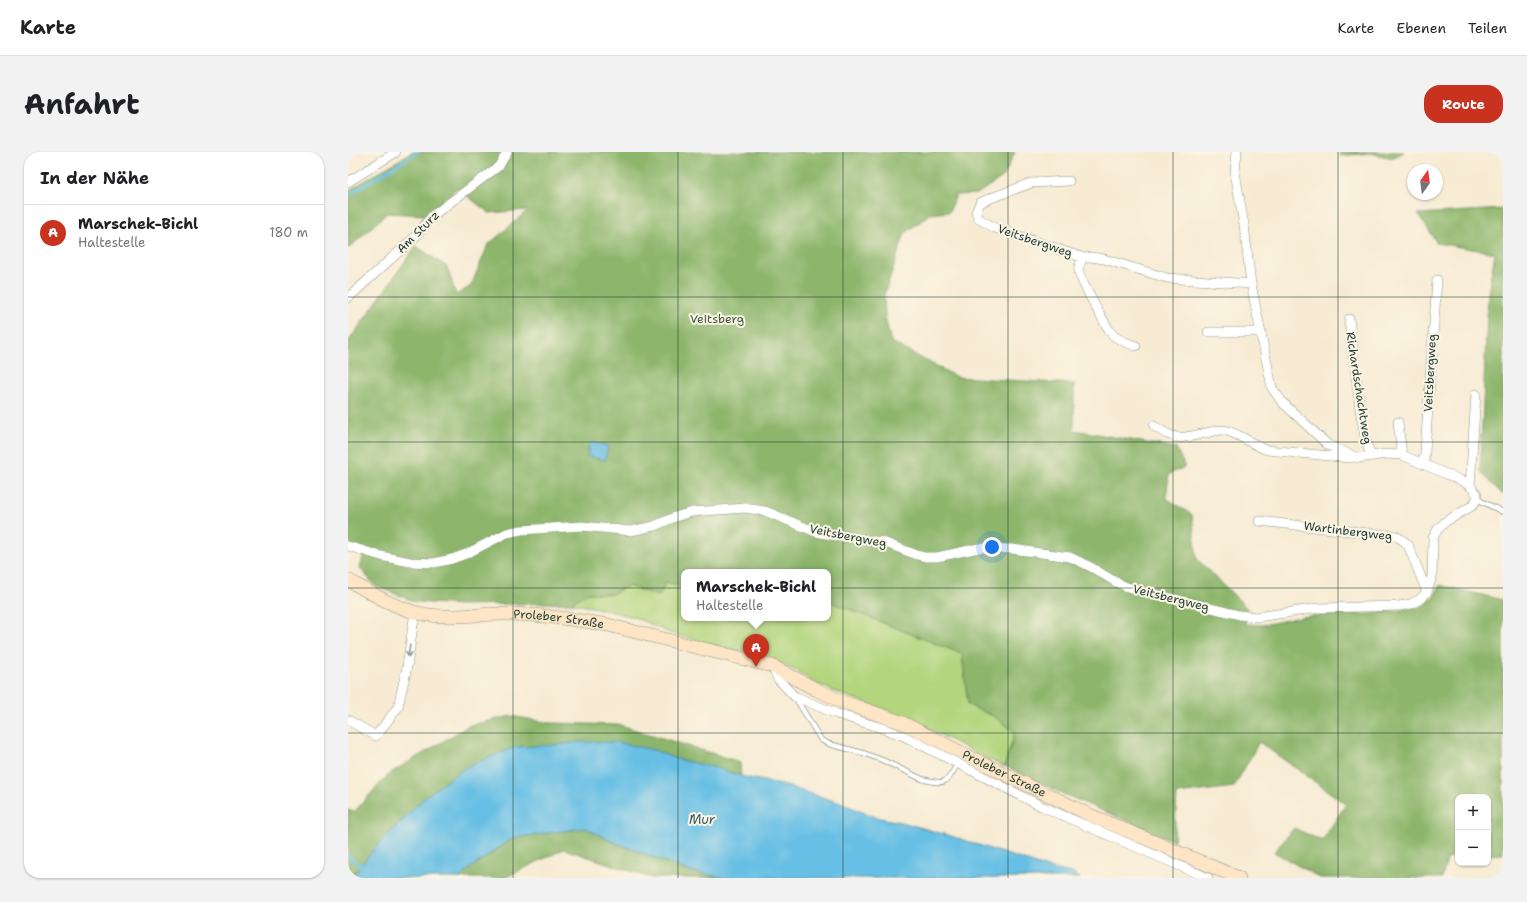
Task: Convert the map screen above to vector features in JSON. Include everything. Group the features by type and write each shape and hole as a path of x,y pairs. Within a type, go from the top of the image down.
{"main road":[{"name":"Proleber Straße","path":"348,580 394,605 415,612 440,616 517,614 564,618 608,625 772,666 843,702 903,722 985,765 1086,814 1239,878"}],"street":[{"path":"348,182 396,152"},
{"name":"Am Sturz","path":"348,298 415,237 432,216 499,166 507,152"},
{"path":"1237,152 1235,172 1244,226 1251,284 1272,388 1283,403 1328,445 1358,458"},
{"name":"Veitsbergweg","path":"1069,181 1031,183 980,203 976,212 979,218 995,228 1084,258 1091,257 1104,259 1167,278 1251,284"},
{"name":"Veitsbergweg","path":"1084,258 1080,263 1079,273 1084,287 1112,334 1124,342 1136,346"},
{"name":"Veitsbergweg","path":"1424,465 1437,280"},
{"name":"Richardschachtweg","path":"1349,319 1360,409 1366,442 1371,456"},
{"path":"1208,332 1261,332"},
{"path":"1470,486 1476,394"},
{"path":"1398,422 1402,455"},
{"path":"1154,426 1166,435 1179,438 1222,430 1230,432 1258,447 1267,450 1358,458 1387,454 1402,455 1460,480 1470,486 1477,494 1477,499 1472,506 1445,522 1438,529 1433,538 1432,576 1426,592"},
{"name":"Veitsbergweg","path":"348,546 381,556 410,562 434,563 459,557 507,533 521,530 582,526 631,531 654,526 692,512 744,508 765,511 816,532 882,542 925,557 937,557 980,548 1012,549 1070,557 1091,566 1114,581 1127,587 1239,616 1257,617 1319,608 1399,606 1411,604 1420,599 1426,592"},
{"name":"Wartinbergweg","path":"1259,522 1396,536 1404,540 1408,545 1426,592"},
{"path":"348,720 376,736 398,707 407,667 415,612"},
{"name":"Proleber Straße","path":"772,666 778,679 794,696 837,714 904,736 1043,807 1208,878"}],"lane":[{"path":"1477,499 1503,512"},
{"path":"794,696 820,740 829,744 863,753 922,779 932,781 945,782 950,778 957,764"}],"green space":[{"name":"Veitsberg","path":"412,152 1015,152 1004,176 977,194 956,195 949,212 930,214 905,233 884,295 885,316 891,342 957,377 1074,384 1074,430 1176,448 1185,467 1169,474 1166,498 1192,515 1197,559 1247,608 1245,624 1263,625 1301,617 1347,613 1369,614 1421,607 1433,598 1440,585 1503,600 1503,854 1491,855 1491,794 1455,794 1455,857 1448,857 1442,878 1320,878 1274,852 1294,828 1322,841 1346,804 1259,742 1234,787 1177,794 1174,841 1061,793 1005,766 1015,732 993,716 968,705 962,654 831,602 831,569 681,569 681,586 666,582 659,596 628,586 612,594 587,593 571,603 461,605 416,602 375,586 360,568 363,557 348,541 348,342 416,246 447,267 456,295 471,286 488,245 528,210 489,213 457,188 425,215 387,213 348,249 348,191"},
{"path":"1340,152 1404,152 1392,158 1370,153 1340,156"},
{"path":"1503,209 1503,495 1480,471 1488,293 1495,253 1437,243 1418,214"},
{"path":"666,582 681,586 681,621 831,621 831,602 962,654 968,704 993,716 1015,732 1004,767 907,718 833,691 783,665 745,653 746,651 738,651 670,633 634,617 571,603 587,593 612,594 628,586 659,596"},
{"path":"511,716 551,723 620,725 740,762 741,776 717,768 676,759 654,750 580,742 555,745 426,796 375,848 351,878 348,878 348,810 354,812 389,774 470,725"},
{"path":"586,828 609,840 688,871 725,878 652,878 564,849 504,878 460,878 469,869 513,838"}],"water":[{"path":"590,442 608,446 605,460 587,456"},
{"name":"Mur","path":"580,742 617,742 654,750 676,759 786,786 835,801 876,817 905,823 954,837 1048,868 1072,873 1080,878 725,878 688,871 609,840 586,828 513,838 469,869 460,878 351,878 375,848 426,796 464,768 515,747"}],"waterway":[{"path":"348,195 418,152"},
{"path":"348,856 364,868"}],"place":[{"name":"Marschek-Bichl","path":"756,667"}]}
